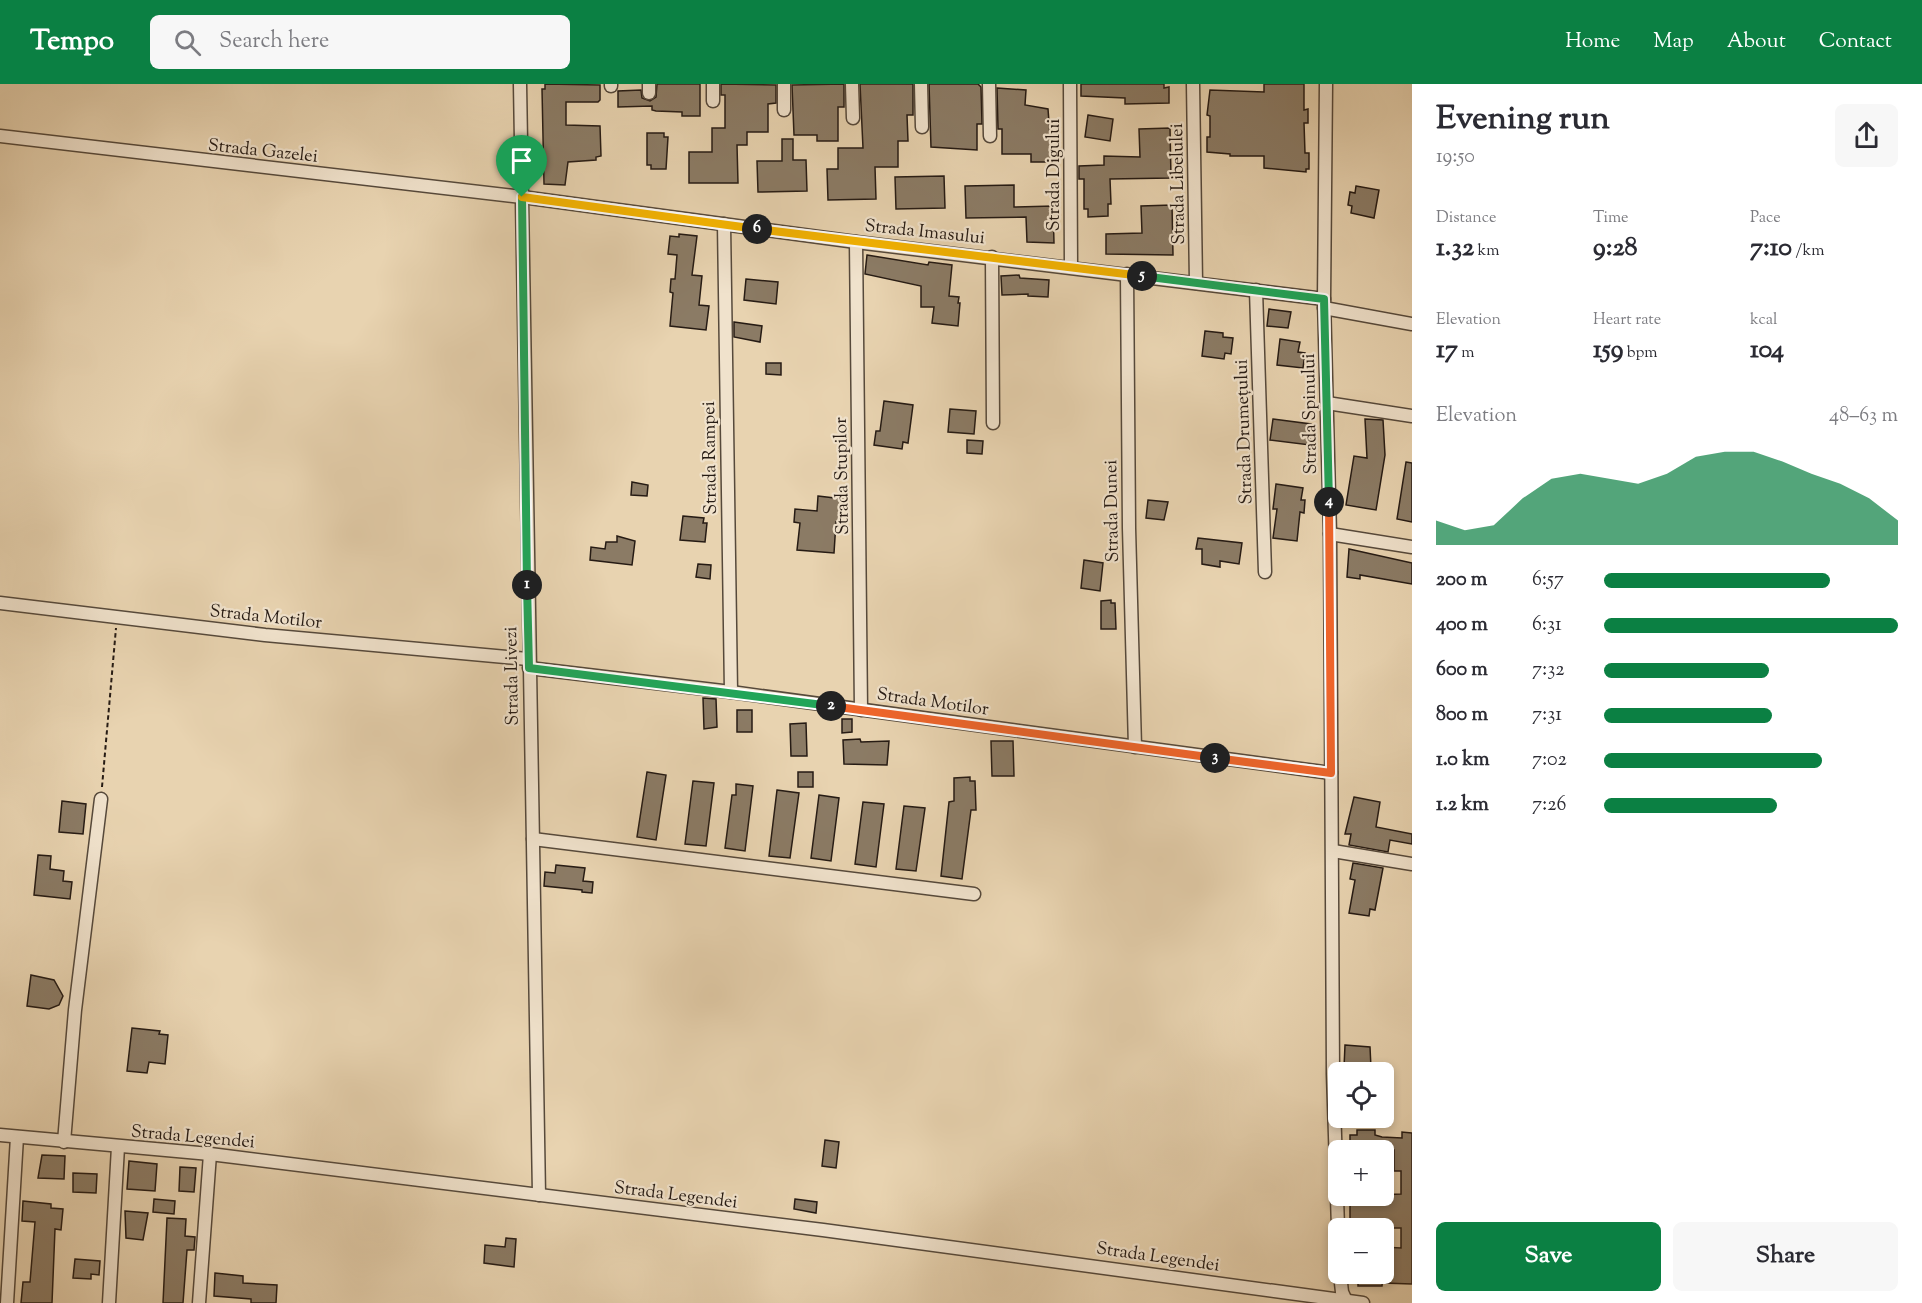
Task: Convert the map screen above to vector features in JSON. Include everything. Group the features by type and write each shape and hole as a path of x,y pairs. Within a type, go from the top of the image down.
{"street":[{"name":"Strada Livezi","path":"520,84 539,1195"},
{"path":"713,84 713,102"},
{"path":"784,84 784,110"},
{"path":"852,84 853,118"},
{"path":"921,84 922,128"},
{"path":"989,84 990,136"},
{"name":"Strada Digului","path":"1070,84 1071,267"},
{"name":"Strada Libelulei","path":"1193,84 1196,283"},
{"name":"Strada Spinului","path":"1326,84 1324,303 1330,534 1333,1074 1338,1218"},
{"name":"Strada Gazelei","path":"0,136 522,197"},
{"name":"Strada Imasului","path":"522,197 856,242 1256,290 1412,324"},
{"name":"Strada Rampei","path":"724,224 731,692"},
{"name":"Strada Stupilor","path":"856,242 861,710"},
{"path":"992,257 993,423"},
{"name":"Strada Dunei","path":"1127,274 1135,747"},
{"name":"Strada Drumețului","path":"1256,290 1265,572"},
{"path":"1327,403 1412,416"},
{"path":"1330,534 1412,547"},
{"name":"Strada Motilor","path":"0,603 265,635 529,663 1331,773"},
{"path":"64,1142 75,1010 101,799"},
{"path":"533,839 974,894"},
{"path":"1333,851 1412,864"},
{"name":"Strada Legendei","path":"0,1135 210,1154 824,1230 1363,1303"},
{"path":"7,1303 17,1137"},
{"path":"109,1303 118,1147"},
{"path":"199,1303 210,1154"},
{"path":"1340,1284 1346,1301"}],"path":[{"path":"101,799 117,616"}],"building":[{"path":"545,84 600,85 598,102 566,102 566,125 600,126 601,156 596,157 596,160 568,162 565,185 544,184 542,89 545,89"},
{"path":"657,84 700,84 700,116 682,116 682,112 656,111 652,110 652,106 618,107 618,91 641,90 642,98 650,101 656,97"},
{"path":"721,84 776,85 776,103 768,104 768,132 747,132 747,145 737,145 738,183 689,183 689,152 712,152 712,128 725,128 725,95 721,95"},
{"path":"844,84 844,107 838,107 838,141 817,141 817,135 794,135 792,85"},
{"path":"860,84 913,84 913,115 907,115 908,141 898,141 898,167 875,167 876,199 828,200 827,169 838,169 838,148 863,148"},
{"path":"929,84 978,84 981,87 982,124 977,124 977,150 931,147"},
{"path":"1081,84 1164,84 1164,88 1169,87 1169,103 1125,104 1125,98 1081,96"},
{"path":"1264,84 1304,84 1304,110 1308,109 1308,123 1304,123 1305,153 1309,153 1309,169 1306,169 1306,172 1264,168 1264,156 1230,156 1230,154 1207,152 1207,137 1210,137 1210,116 1207,115 1210,90 1264,92"},
{"path":"997,88 1026,90 1025,105 1048,109 1052,162 1031,162 1031,154 1002,154 1002,129 998,129"},
{"path":"1088,115 1113,119 1110,141 1085,137"},
{"path":"1170,128 1171,178 1110,179 1111,204 1108,204 1108,216 1088,217 1088,209 1084,209 1084,179 1079,179 1079,166 1104,165 1104,156 1140,157 1139,129"},
{"path":"647,133 664,133 664,137 668,137 666,169 651,169 651,165 647,165"},
{"path":"782,139 793,139 793,160 806,160 807,191 758,192 757,161 782,161"},
{"path":"944,176 945,208 896,209 895,177"},
{"path":"1014,185 1014,207 1053,206 1054,243 1027,242 1026,217 966,218 965,186"},
{"path":"1356,186 1379,190 1374,218 1351,213 1352,206 1348,205 1350,192 1355,193"},
{"path":"1172,205 1173,255 1106,254 1106,234 1142,233 1141,206"},
{"path":"679,234 697,236 692,275 702,276 699,305 709,306 706,330 670,326 673,293 670,292 671,279 675,279 677,255 668,254 670,236 679,237"},
{"path":"867,255 928,265 929,262 952,265 949,296 959,297 958,326 932,323 934,307 921,307 921,286 865,274"},
{"path":"1019,275 1020,278 1049,280 1048,297 1028,296 1028,294 1002,295 1001,276"},
{"path":"746,279 778,282 776,304 744,300"},
{"path":"1269,309 1291,312 1288,328 1267,326"},
{"path":"734,322 762,326 760,342 734,337"},
{"path":"1205,331 1223,333 1223,337 1233,338 1231,354 1225,353 1224,359 1202,356"},
{"path":"1280,339 1300,342 1298,352 1305,353 1303,368 1277,365"},
{"path":"766,363 781,363 781,375 766,374"},
{"path":"884,401 913,405 908,443 903,442 902,449 874,445 876,431 880,431"},
{"path":"950,409 976,411 974,434 948,432"},
{"path":"1273,419 1311,424 1310,445 1270,440"},
{"path":"1365,419 1383,420 1385,455 1376,510 1346,505 1354,456 1367,458"},
{"path":"967,440 983,441 982,454 967,453"},
{"path":"1406,462 1412,463 1412,522 1397,519"},
{"path":"632,482 648,485 647,496 631,495"},
{"path":"1276,484 1303,488 1301,500 1305,500 1304,513 1300,512 1297,541 1273,538 1277,509 1273,509"},
{"path":"818,496 843,499 842,523 836,522 834,553 797,550 800,523 794,522 795,509 817,511"},
{"path":"1148,500 1168,502 1164,520 1146,518"},
{"path":"683,516 704,518 703,523 707,523 705,542 680,540"},
{"path":"617,536 635,541 632,565 590,560 591,547 605,549 606,542 617,542"},
{"path":"1198,538 1242,543 1239,564 1220,561 1220,567 1202,564 1202,549 1196,549"},
{"path":"1349,549 1412,563 1412,584 1360,575 1360,579 1347,577"},
{"path":"1084,560 1103,563 1100,591 1081,588"},
{"path":"698,564 711,565 710,579 696,577"},
{"path":"1111,600 1111,603 1115,603 1116,629 1101,629 1101,601"},
{"path":"703,698 716,699 717,727 704,729"},
{"path":"737,710 752,710 752,732 737,732"},
{"path":"842,719 852,719 852,732 842,733"},
{"path":"806,723 807,756 791,756 790,724"},
{"path":"860,739 861,742 889,741 887,765 844,764 843,740"},
{"path":"991,741 1013,741 1014,776 992,776"},
{"path":"647,772 666,775 656,840 637,837"},
{"path":"798,772 813,772 813,787 798,787"},
{"path":"970,777 970,781 975,781 976,810 971,810 962,879 941,876 949,802 954,801 954,778"},
{"path":"693,781 714,783 706,846 685,844"},
{"path":"736,784 753,786 745,851 725,848 732,795 736,795"},
{"path":"777,790 799,793 790,858 769,856"},
{"path":"819,795 839,798 831,861 811,858"},
{"path":"1354,797 1380,802 1376,827 1412,834 1412,844 1390,840 1388,852 1349,845 1351,834 1345,834"},
{"path":"62,801 86,804 83,834 59,832"},
{"path":"863,802 884,804 876,867 855,864"},
{"path":"904,806 925,808 916,871 896,869"},
{"path":"38,855 51,856 50,869 64,871 63,881 72,882 70,899 34,895"},
{"path":"1353,863 1383,868 1375,910 1370,909 1369,916 1349,913 1355,880 1350,879"},
{"path":"556,865 585,868 583,881 593,882 592,893 544,886 545,872 555,873"},
{"path":"31,975 54,980 63,996 59,1005 49,1009 27,1006"},
{"path":"132,1028 160,1031 159,1034 168,1035 165,1064 149,1062 147,1073 127,1071"},
{"path":"1345,1045 1370,1047 1371,1062 1344,1062"},
{"path":"1357,1130 1375,1130 1375,1135 1382,1137 1402,1138 1402,1132 1412,1133 1412,1284 1394,1283 1394,1248 1401,1248 1401,1228 1394,1228 1394,1218 1350,1218 1350,1206 1394,1206 1394,1194 1401,1194 1401,1171 1394,1171 1394,1140 1350,1140 1350,1135 1357,1135"},
{"path":"825,1140 839,1142 836,1168 822,1166"},
{"path":"42,1155 65,1156 64,1179 38,1178"},
{"path":"129,1161 157,1164 155,1191 127,1189"},
{"path":"180,1167 196,1168 194,1192 179,1191"},
{"path":"73,1173 97,1174 96,1193 73,1192"},
{"path":"154,1199 175,1201 174,1214 153,1212"},
{"path":"795,1199 817,1202 816,1213 794,1209"},
{"path":"23,1201 51,1204 51,1208 63,1209 61,1230 55,1229 52,1303 21,1303 23,1282 30,1282 35,1222 22,1221"},
{"path":"125,1211 148,1213 143,1240 126,1238"},
{"path":"167,1218 186,1219 185,1236 195,1237 194,1250 187,1250 183,1303 163,1303"},
{"path":"506,1238 516,1239 514,1267 484,1263 485,1245 505,1247"},
{"path":"75,1259 100,1261 99,1275 91,1274 91,1279 73,1278"},
{"path":"215,1273 243,1276 243,1283 277,1285 276,1303 251,1303 251,1299 214,1296"},
{"path":"1358,1284 1382,1284 1382,1286 1358,1286"}],"route":[{"path":"522,197 856,242 1324,299 1330,534 1331,773 731,692 529,668 522,197"}]}
